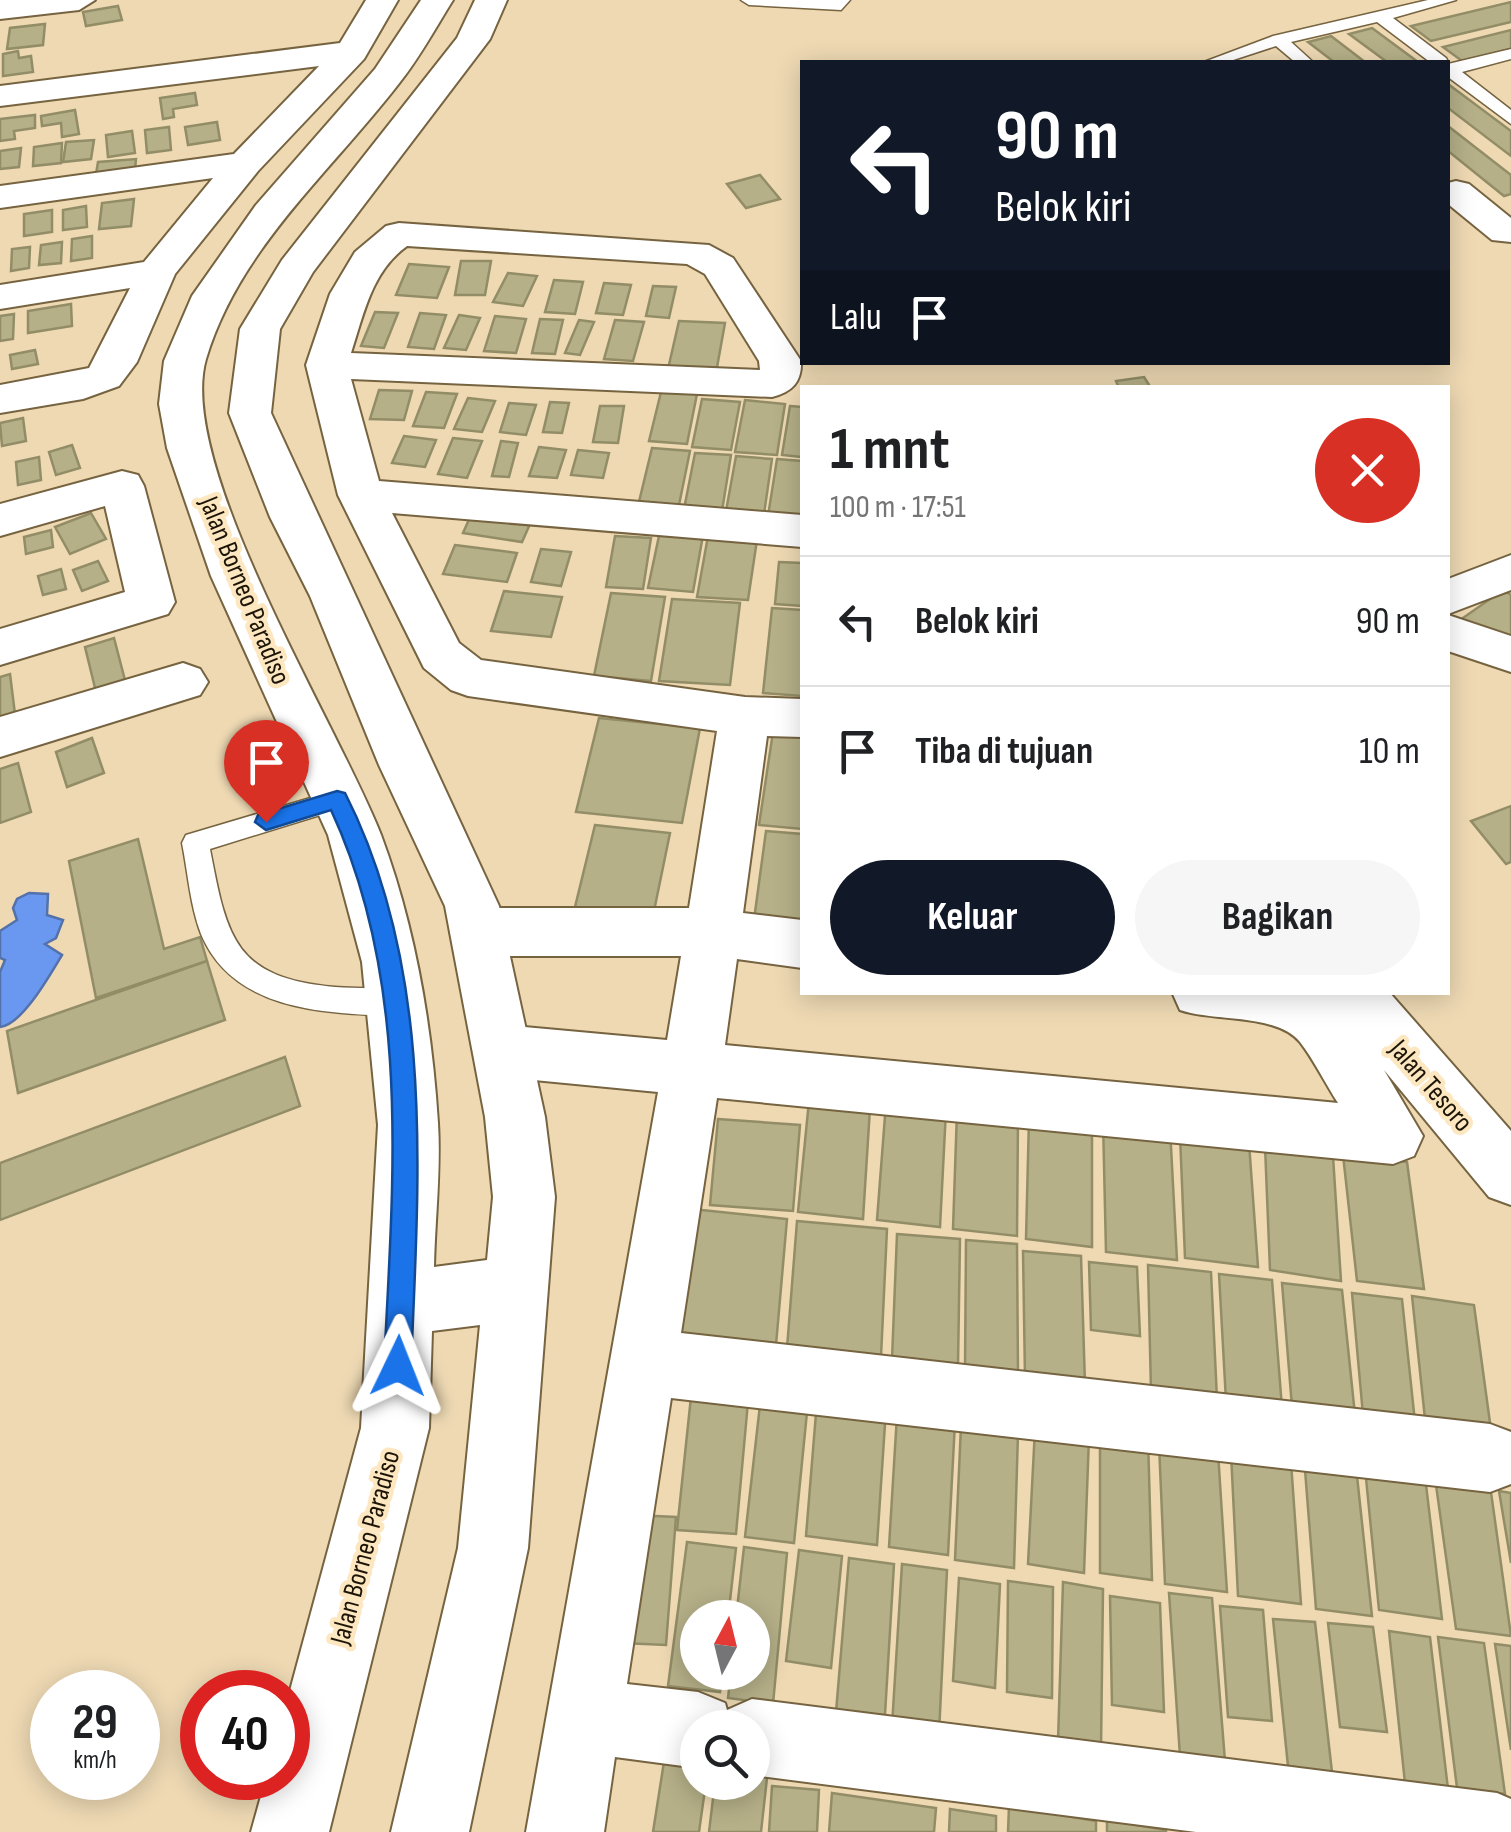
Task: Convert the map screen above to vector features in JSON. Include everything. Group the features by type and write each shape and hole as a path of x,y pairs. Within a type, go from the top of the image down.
{"street":[{"path":"0,9 75,0"},
{"path":"0,399 83,386 104,377 116,362 156,272 244,163 370,63 382,0"},
{"name":"Jalan Borneo Paradiso","path":"290,1832 395,1428 408,1126 385,944 354,835 234,576 189,448 180,404 185,361 212,296 370,63 437,0"},
{"path":"430,1832 493,1548 519,1288 524,1197 503,1051 472,906 405,765 334,596 293,518 250,412 260,328 296,268 473,39 490,0"},
{"path":"0,96 370,63 443,80"},
{"path":"0,197 244,163"},
{"path":"1450,194 1505,232 1511,230"},
{"path":"327,365 772,384 780,375 775,352 719,266 695,252 398,234 374,252 358,280 327,365 360,495 441,655 468,677 774,717 710,932 692,1069 565,1832"},
{"path":"0,297 156,272"},
{"path":"0,520 122,486 151,602 0,647"},
{"path":"360,495 800,532"},
{"path":"1450,596 1511,572"},
{"path":"1450,634 1511,654"},
{"path":"0,737 183,682"},
{"path":"478,932 710,932 800,944"},
{"path":"503,1051 1392,1136 1318,1021 1288,1003 1224,995"},
{"name":"Jalan Tesoro","path":"1356,995 1511,1176"},
{"path":"400,1303 519,1288"},
{"path":"643,1362 1490,1458"},
{"path":"584,1716 680,1728"},
{"path":"770,1739 1496,1832"}],"lane":[{"path":"749,0 841,5 842,0"},
{"path":"1218,60 1279,40 1448,0"},
{"path":"1379,14 1437,60"},
{"path":"1279,40 1304,60"},
{"path":"1450,69 1511,54"},
{"path":"1450,71 1511,120"},
{"path":"337,800 194,843 219,941 246,971 280,992 319,1000 395,1003"}],"water":[{"path":"29,893 48,894 47,915 63,920 56,938 45,944 62,955 26,1009 0,1027 0,972 5,960 0,958 0,931 17,920 13,908 17,899"}],"building":[{"path":"1511,2 1511,22 1431,41 1411,26"},
{"path":"118,6 122,20 86,26 83,12"},
{"path":"45,24 43,45 7,49 10,28"},
{"path":"1372,28 1415,60 1384,60 1349,34"},
{"path":"1511,30 1511,49 1462,61 1443,47"},
{"path":"1331,36 1362,60 1331,60 1308,42"},
{"path":"18,51 19,58 31,56 33,72 3,76 3,54"},
{"path":"1450,85 1511,131 1511,156 1450,110"},
{"path":"195,93 197,105 173,109 174,117 163,119 160,98"},
{"path":"75,110 79,134 62,137 61,123 42,126 41,116"},
{"path":"35,115 35,128 14,131 15,139 0,141 0,119"},
{"path":"217,122 220,140 188,145 185,127"},
{"path":"169,127 171,150 147,153 145,130"},
{"path":"1450,128 1511,175 1511,194 1504,196 1450,153"},
{"path":"132,131 135,153 108,157 106,135"},
{"path":"94,140 91,159 63,162 66,142"},
{"path":"62,143 61,163 33,166 34,147"},
{"path":"21,148 19,167 0,169 0,151"},
{"path":"136,159 135,170 96,174 98,162"},
{"path":"760,175 780,199 746,208 727,184"},
{"path":"134,199 131,226 99,229 102,203"},
{"path":"86,206 87,227 63,230 63,210"},
{"path":"52,210 52,232 24,236 24,214"},
{"path":"92,236 92,258 71,261 72,239"},
{"path":"62,242 61,263 39,265 41,245"},
{"path":"30,247 29,268 11,271 12,249"},
{"path":"461,261 491,261 485,295 455,295"},
{"path":"409,264 449,267 437,298 396,295"},
{"path":"508,273 537,276 523,306 493,302"},
{"path":"554,280 583,282 575,314 545,312"},
{"path":"604,283 631,285 623,315 596,313"},
{"path":"653,286 676,287 669,318 646,316"},
{"path":"71,304 72,326 28,333 28,311"},
{"path":"375,312 398,313 384,348 361,346"},
{"path":"420,313 446,315 434,349 408,347"},
{"path":"14,314 13,339 0,341 0,316"},
{"path":"459,315 480,318 466,350 444,348"},
{"path":"495,316 526,319 516,353 484,351"},
{"path":"540,319 563,320 555,354 532,353"},
{"path":"579,320 594,322 580,355 565,353"},
{"path":"615,320 644,322 633,361 604,359"},
{"path":"679,321 725,323 716,373 668,369"},
{"path":"35,350 38,364 12,369 10,355"},
{"path":"1144,377 1149,385 1118,385 1116,381"},
{"path":"379,390 412,391 404,420 370,419"},
{"path":"426,392 457,394 444,428 413,426"},
{"path":"661,392 697,394 687,444 649,441"},
{"path":"468,398 495,401 482,432 454,429"},
{"path":"702,399 740,402 731,450 692,447"},
{"path":"745,400 785,404 777,455 735,452"},
{"path":"550,402 569,403 562,433 543,432"},
{"path":"509,403 536,405 526,435 500,432"},
{"path":"600,406 624,406 618,443 593,442"},
{"path":"790,406 800,407 800,457 782,455"},
{"path":"23,418 26,441 2,446 0,423"},
{"path":"404,436 436,440 425,467 392,463"},
{"path":"453,438 482,441 467,478 438,474"},
{"path":"501,441 518,443 509,477 492,476"},
{"path":"72,445 80,468 56,475 49,452"},
{"path":"539,447 566,450 557,478 529,476"},
{"path":"652,448 690,451 678,510 638,506"},
{"path":"578,450 609,453 603,478 571,475"},
{"path":"695,453 731,455 722,511 684,509"},
{"path":"736,456 772,459 764,514 726,511"},
{"path":"39,457 41,480 18,485 16,462"},
{"path":"777,459 800,461 800,518 768,516"},
{"path":"91,513 106,539 70,554 55,527"},
{"path":"471,515 530,524 522,542 463,533"},
{"path":"51,530 53,547 26,554 24,537"},
{"path":"660,531 703,535 693,592 648,588"},
{"path":"615,536 651,538 643,589 606,587"},
{"path":"708,536 757,540 748,600 697,597"},
{"path":"455,545 517,553 507,582 443,574"},
{"path":"541,549 571,552 561,586 531,582"},
{"path":"98,561 108,581 82,591 73,570"},
{"path":"779,562 800,563 800,606 775,604"},
{"path":"61,569 66,589 43,595 38,576"},
{"path":"1503,590 1511,595 1511,646 1460,620"},
{"path":"504,591 562,597 551,637 491,631"},
{"path":"611,593 665,597 651,681 594,676"},
{"path":"672,599 740,603 730,685 659,681"},
{"path":"772,608 800,610 800,696 763,693"},
{"path":"114,638 126,684 96,692 85,647"},
{"path":"10,674 15,714 0,718 0,677"},
{"path":"599,718 700,728 682,823 576,812"},
{"path":"773,732 800,735 800,829 759,825"},
{"path":"92,738 104,773 67,787 56,752"},
{"path":"18,763 31,812 0,823 0,769"},
{"path":"1511,806 1511,862 1506,864 1471,821"},
{"path":"595,825 670,833 653,916 575,907"},
{"path":"766,831 800,834 800,931 753,927"},
{"path":"138,839 164,949 200,937 207,961 96,998 69,861"},
{"path":"207,961 225,1020 18,1093 7,1031"},
{"path":"285,1057 300,1106 0,1220 0,1163"},
{"path":"809,1101 870,1108 863,1219 798,1212"},
{"path":"886,1103 946,1110 940,1227 877,1220"},
{"path":"957,1111 1018,1117 1017,1236 953,1229"},
{"path":"1029,1118 1092,1126 1092,1247 1026,1239"},
{"path":"718,1119 800,1125 793,1211 710,1205"},
{"path":"1103,1120 1170,1128 1177,1260 1106,1252"},
{"path":"1180,1135 1249,1143 1258,1267 1185,1258"},
{"path":"1265,1146 1333,1156 1341,1281 1270,1270"},
{"path":"1343,1155 1407,1162 1424,1289 1357,1281"},
{"path":"692,1209 787,1219 776,1345 676,1335"},
{"path":"797,1221 887,1229 881,1357 787,1348"},
{"path":"897,1234 960,1239 958,1365 892,1359"},
{"path":"966,1240 1017,1244 1018,1374 965,1369"},
{"path":"1023,1251 1081,1256 1085,1384 1025,1378"},
{"path":"1089,1262 1137,1267 1140,1336 1091,1330"},
{"path":"1148,1265 1211,1272 1217,1399 1151,1391"},
{"path":"1219,1274 1272,1280 1282,1408 1226,1401"},
{"path":"1282,1283 1342,1290 1355,1415 1292,1407"},
{"path":"1352,1293 1402,1299 1415,1422 1363,1415"},
{"path":"1412,1296 1474,1305 1491,1430 1425,1419"},
{"path":"692,1387 749,1391 736,1534 677,1530"},
{"path":"761,1396 808,1402 794,1543 745,1537"},
{"path":"817,1401 886,1409 877,1545 806,1536"},
{"path":"897,1415 955,1422 948,1555 889,1547"},
{"path":"961,1426 1018,1433 1014,1568 955,1560"},
{"path":"1035,1429 1089,1437 1084,1573 1028,1564"},
{"path":"1100,1432 1148,1438 1152,1580 1100,1573"},
{"path":"1159,1444 1218,1452 1227,1592 1165,1584"},
{"path":"1231,1453 1291,1462 1301,1604 1238,1596"},
{"path":"1365,1468 1425,1476 1442,1619 1379,1610"},
{"path":"1305,1470 1357,1476 1372,1616 1316,1609"},
{"path":"1436,1485 1491,1492 1511,1636 1456,1629"},
{"path":"1499,1491 1511,1493 1511,1563"},
{"path":"633,1515 676,1517 666,1645 622,1643"},
{"path":"687,1542 736,1548 730,1600 680,1600 680,1687 668,1686"},
{"path":"744,1547 787,1553 773,1704 728,1698 729,1690 770,1690 770,1600 738,1600"},
{"path":"799,1550 842,1556 831,1668 786,1661"},
{"path":"849,1558 894,1564 884,1731 835,1724"},
{"path":"902,1564 947,1570 939,1733 892,1726"},
{"path":"959,1578 1000,1584 995,1688 953,1681"},
{"path":"1008,1581 1053,1587 1052,1698 1007,1692"},
{"path":"1063,1582 1103,1589 1101,1749 1058,1741"},
{"path":"1169,1593 1212,1598 1225,1761 1180,1756"},
{"path":"1110,1596 1160,1603 1164,1712 1112,1705"},
{"path":"1220,1606 1263,1610 1272,1721 1228,1717"},
{"path":"1273,1619 1315,1622 1333,1781 1289,1776"},
{"path":"1328,1623 1373,1627 1387,1732 1340,1727"},
{"path":"1389,1631 1430,1637 1448,1789 1405,1783"},
{"path":"1438,1637 1484,1643 1505,1794 1457,1788"},
{"path":"1495,1644 1511,1646 1511,1750"},
{"path":"666,1749 680,1752 680,1800 703,1800 699,1832 653,1832"},
{"path":"772,1786 819,1790 817,1832 769,1832"},
{"path":"832,1793 936,1808 934,1832 829,1832"},
{"path":"713,1800 765,1800 761,1832 709,1832"},
{"path":"1009,1806 1096,1821 1096,1832 1008,1832"},
{"path":"950,1809 996,1816 996,1832 949,1832"},
{"path":"1107,1820 1166,1830 1166,1832 1107,1832"}],"route":[{"path":"266,822 337,800 354,835 390,962 408,1126 398,1366"}]}
